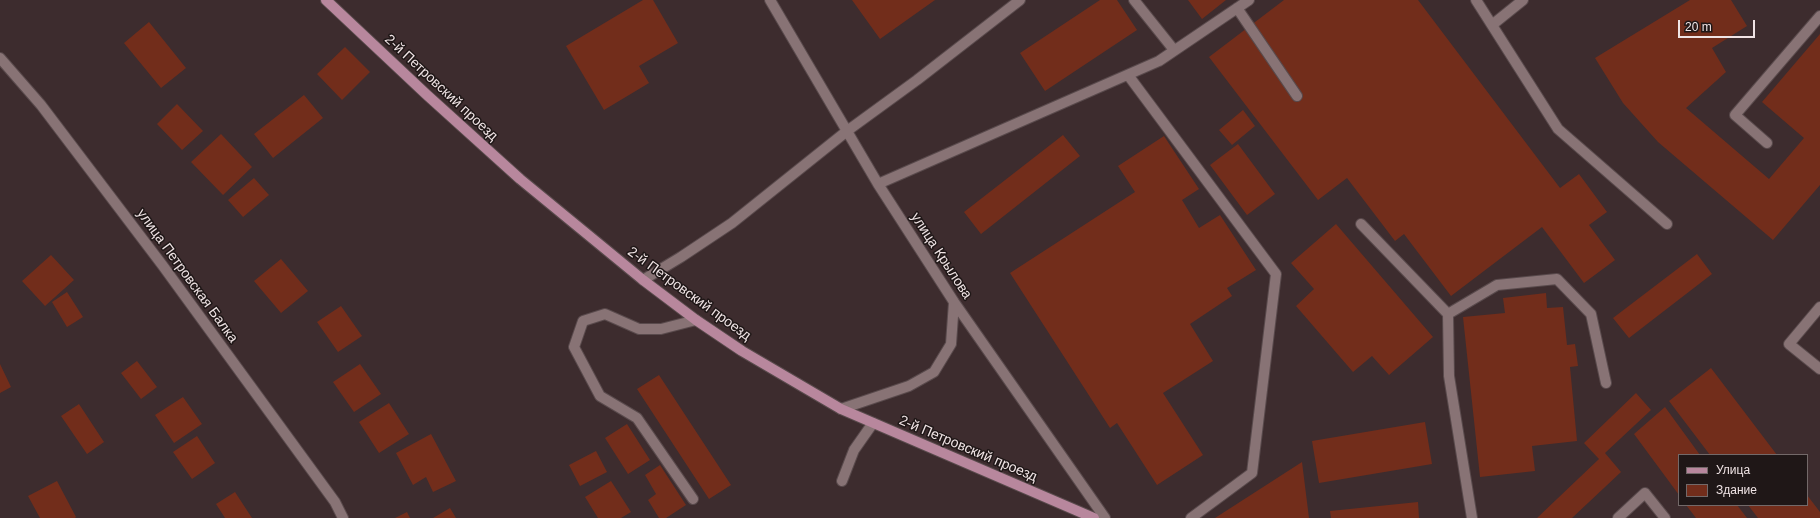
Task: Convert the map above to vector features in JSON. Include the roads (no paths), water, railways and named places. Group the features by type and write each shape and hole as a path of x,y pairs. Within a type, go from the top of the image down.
{"main road":[{"name":"2-й Петровский проезд","path":"326,0 427,95 520,179 643,280 696,320 742,351 841,409 1094,518"}],"street":[{"name":"улица Крылова","path":"770,0 878,184 954,302 1105,518"},
{"path":"643,280 732,223 847,131 917,80 1020,0"},
{"path":"1134,0 1174,50"},
{"path":"878,184 1159,61 1249,0"},
{"path":"1476,0 1558,130 1667,224"},
{"path":"1492,25 1523,0"},
{"path":"1237,8 1297,96"},
{"path":"1768,143 1735,115 1820,16"},
{"name":"улица Петровская Балка","path":"0,58 41,105 163,266 335,502 343,518"},
{"path":"1128,75 1276,274 1252,473 1191,518"},
{"path":"1361,224 1448,314 1449,376 1472,518"},
{"path":"1448,314 1497,285 1557,279 1591,314 1606,383"},
{"path":"841,409 909,386 934,372 951,344 954,302"},
{"path":"1820,307 1789,344 1820,369"},
{"path":"693,499 637,418 600,396 574,347 584,320 605,314 639,329 661,329 696,320"},
{"path":"842,481 854,450 873,423"},
{"path":"1618,518 1645,493 1665,518"}]}
